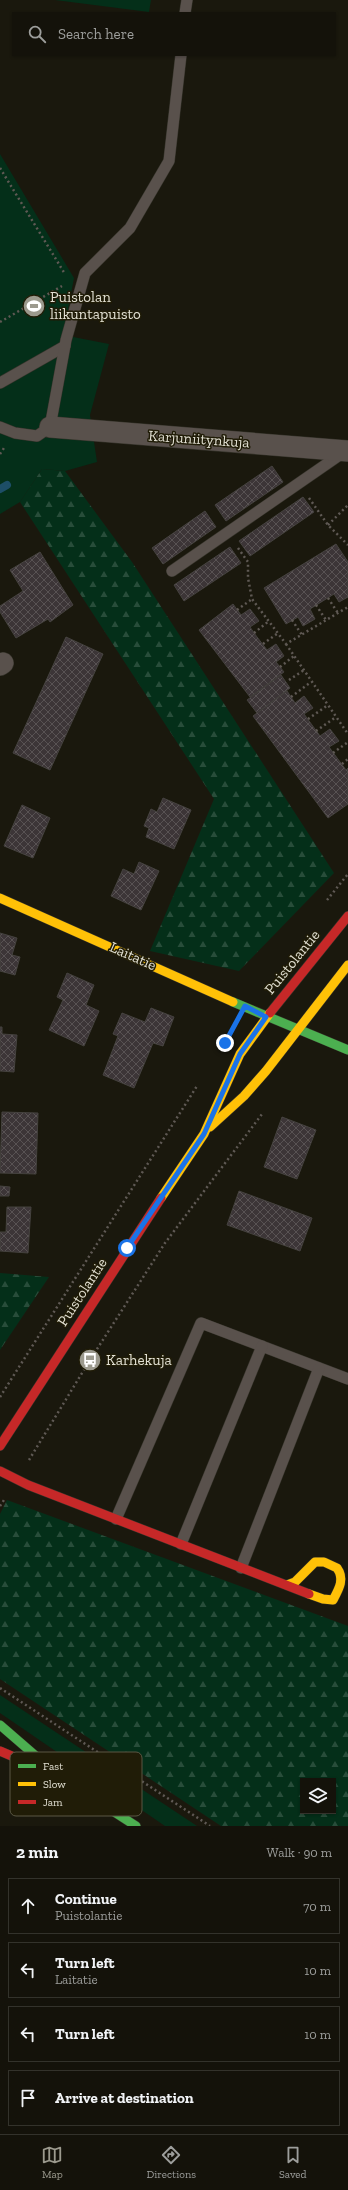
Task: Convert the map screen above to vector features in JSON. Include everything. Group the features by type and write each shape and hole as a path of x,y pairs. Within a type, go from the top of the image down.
{"main road":[{"name":"Laitatie","path":"0,898 245,1006 266,1017 348,1050"},
{"name":"Puistolantie","path":"0,1446 127,1248 204,1134 240,1054 266,1017 348,916"},
{"name":"Puistolantie","path":"204,1134 244,1096 348,965"},
{"path":"0,1471 17,1481 324,1599 333,1600 344,1594 343,1573 336,1566 326,1561 315,1562 295,1582 287,1584"},
{"path":"0,1725 31,1752"},
{"path":"0,1751 10,1755"},
{"path":"120,1816 136,1826"}],"street":[{"name":"Karjuniitynkuja","path":"50,426 347,451"}],"lane":[{"path":"186,12 187,0"},
{"path":"0,427 15,432 37,436 50,426 65,346 85,273 130,228 169,161 181,56"},
{"path":"0,383 65,346"},
{"path":"172,570 347,451"},
{"path":"116,1519 201,1322 348,1379"},
{"path":"181,1544 262,1346"},
{"path":"241,1568 319,1368"}],"path":[{"path":"0,168 69,281"},
{"path":"0,322 85,273"},
{"path":"299,483 328,525 348,545"},
{"path":"328,525 348,505"},
{"path":"227,532 248,562 248,578 252,599 286,644 348,734"},
{"path":"328,598 338,613"},
{"path":"237,610 252,599"},
{"path":"316,605 326,620"},
{"path":"286,644 348,606"},
{"path":"292,620 302,635"},
{"path":"254,633 269,622"},
{"path":"263,644 278,633"},
{"path":"280,667 294,656"},
{"path":"289,680 304,670"},
{"path":"291,697 312,682"},
{"path":"308,720 328,705"},
{"path":"316,731 336,717"},
{"path":"333,753 348,742"},
{"path":"342,764 348,759"},
{"path":"327,901 348,874"},
{"path":"0,1397 198,1084"},
{"path":"0,1506 17,1481 90,1360 165,1243 265,1110"},
{"path":"0,1688 97,1752"},
{"path":"142,1781 210,1826"}],"green space":[{"path":"55,0 151,0 149,12"},
{"name":"Puistolan liikuntapuisto","path":"0,154 74,278 63,335 109,344 90,415 97,462 65,471 42,469 20,502 0,514"},
{"path":"42,469 65,471 132,562 334,873 239,971 150,951 214,799 20,502"},
{"path":"0,1273 49,1277 0,1350"},
{"path":"7,1500 348,1626 348,1826 221,1826 142,1773 142,1752 110,1752 0,1679 0,1514"},
{"path":"0,1695 86,1752 57,1752 0,1713"},
{"path":"142,1789 197,1826 165,1826 142,1810"}],"building":[{"path":"272,466 283,482 226,521 215,505"},
{"path":"303,497 314,512 250,556 239,541"},
{"path":"205,511 216,527 163,564 152,548"},
{"path":"336,544 348,562 348,597 339,602 334,594 310,609 315,619 303,626 298,617 286,624 264,588"},
{"path":"230,547 241,563 184,601 174,585"},
{"path":"40,552 73,605 50,622 48,619 16,638 0,612 0,606 23,591 10,570"},
{"path":"233,604 241,615 250,609 259,621 250,627 254,633 267,650 276,644 284,656 276,662 284,672 250,697 199,630"},
{"path":"66,637 103,654 50,770 13,753"},
{"path":"281,675 290,688 257,713 247,700"},
{"path":"287,691 295,703 304,696 313,708 304,714 320,736 330,729 339,741 329,747 346,770 348,768 348,804 328,818 253,716"},
{"path":"163,798 191,810 174,849 146,837 149,828 144,826 151,809 157,812"},
{"path":"22,805 50,818 33,858 4,846"},
{"path":"139,862 159,871 141,910 111,896 123,869 134,874"},
{"path":"0,933 17,938 12,955 20,957 15,975 0,971"},
{"path":"67,973 94,985 86,1005 99,1011 84,1046 49,1030 63,1000 57,997"},
{"path":"151,1008 174,1017 163,1046 153,1043 134,1088 103,1075 118,1036 113,1034 122,1013 145,1022"},
{"path":"0,1027 2,1027 2,1034 17,1035 14,1072 0,1071"},
{"path":"2,1112 38,1113 36,1174 0,1173"},
{"path":"282,1117 316,1130 297,1179 264,1167"},
{"path":"0,1186 10,1187 9,1196 0,1196"},
{"path":"239,1191 312,1218 300,1251 227,1225"},
{"path":"7,1207 31,1207 28,1253 0,1251 0,1232 6,1232"}],"waterway":[{"path":"0,489 7,485"}],"traffic: fast":[{"path":"233,1002 348,1050"},
{"path":"0,1725 31,1752"},
{"path":"120,1816 136,1826"}],"traffic: slow":[{"path":"0,898 233,1002"},
{"path":"210,1127 244,1096 266,1071 348,965"},
{"path":"161,1198 204,1134 240,1054 270,1013"},
{"path":"287,1585 295,1582 315,1562 324,1562 337,1568 341,1576 341,1580 333,1600 323,1599 309,1594"}],"traffic: jam":[{"path":"270,1013 348,916"},
{"path":"0,1446 161,1198"},
{"path":"0,1471 28,1485 309,1594"},
{"path":"0,1751 10,1755"}],"place":[{"name":"Puistolan liikuntapuisto","path":"34,306"},
{"name":"Karhekuja","path":"90,1360"}],"route":[{"path":"127,1248 204,1134 240,1054 266,1017 245,1006 225,1043"}]}
